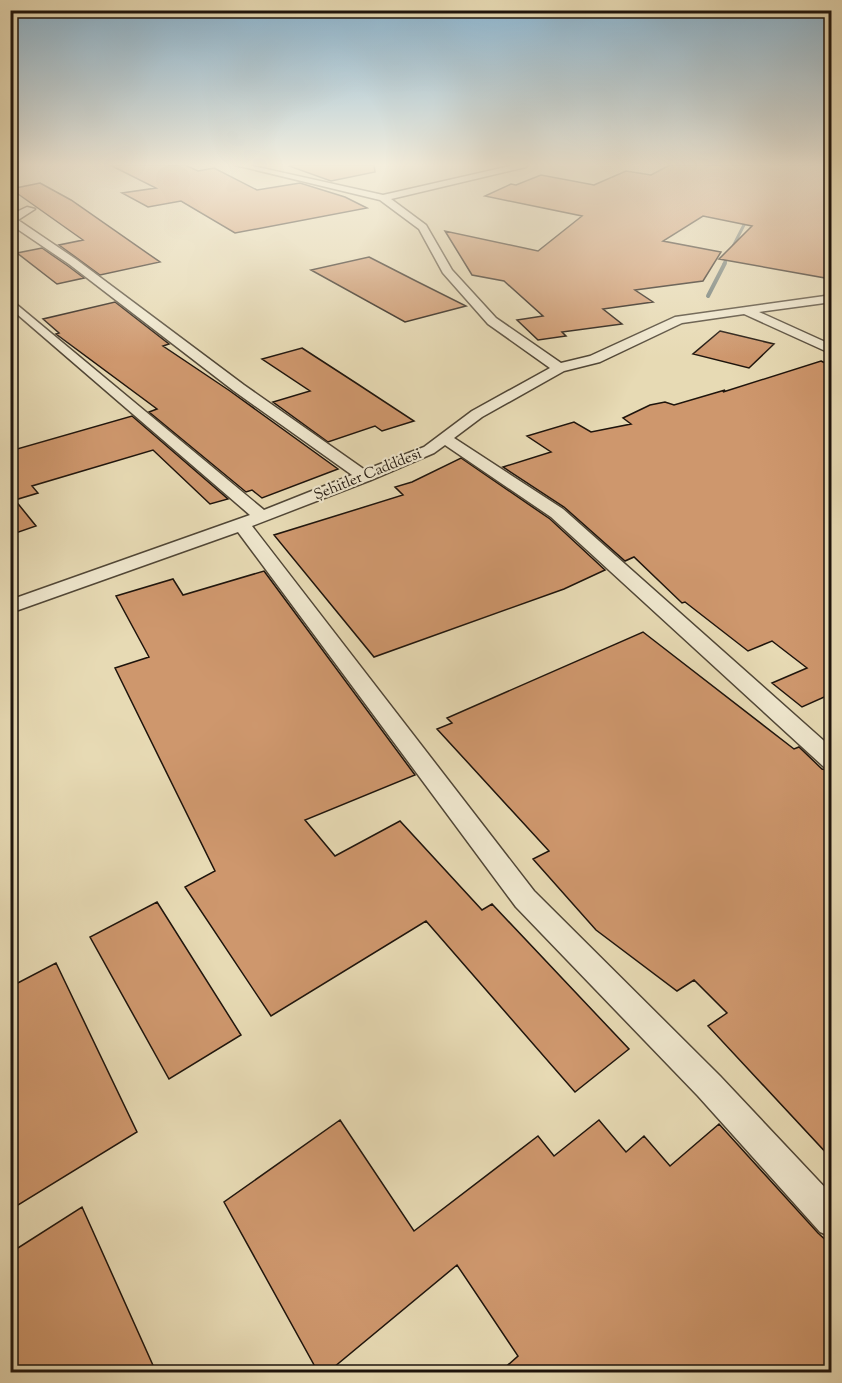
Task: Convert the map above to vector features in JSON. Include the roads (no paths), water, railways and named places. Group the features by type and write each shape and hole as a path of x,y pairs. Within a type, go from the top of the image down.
{"street":[{"path":"25,230 73,262 239,388 365,477"},
{"path":"424,230 447,271 492,321 559,368"},
{"name":"Şehitler Cadddesi","path":"10,607 252,521 429,450 477,414 559,368 595,359 679,320 831,297"},
{"path":"10,302 252,521 525,899 709,1086 831,1220"},
{"path":"745,310 831,350"},
{"path":"444,438 557,513 831,761"}],"waterway":[{"path":"724,264 742,230"},
{"path":"708,296 725,263"}]}
